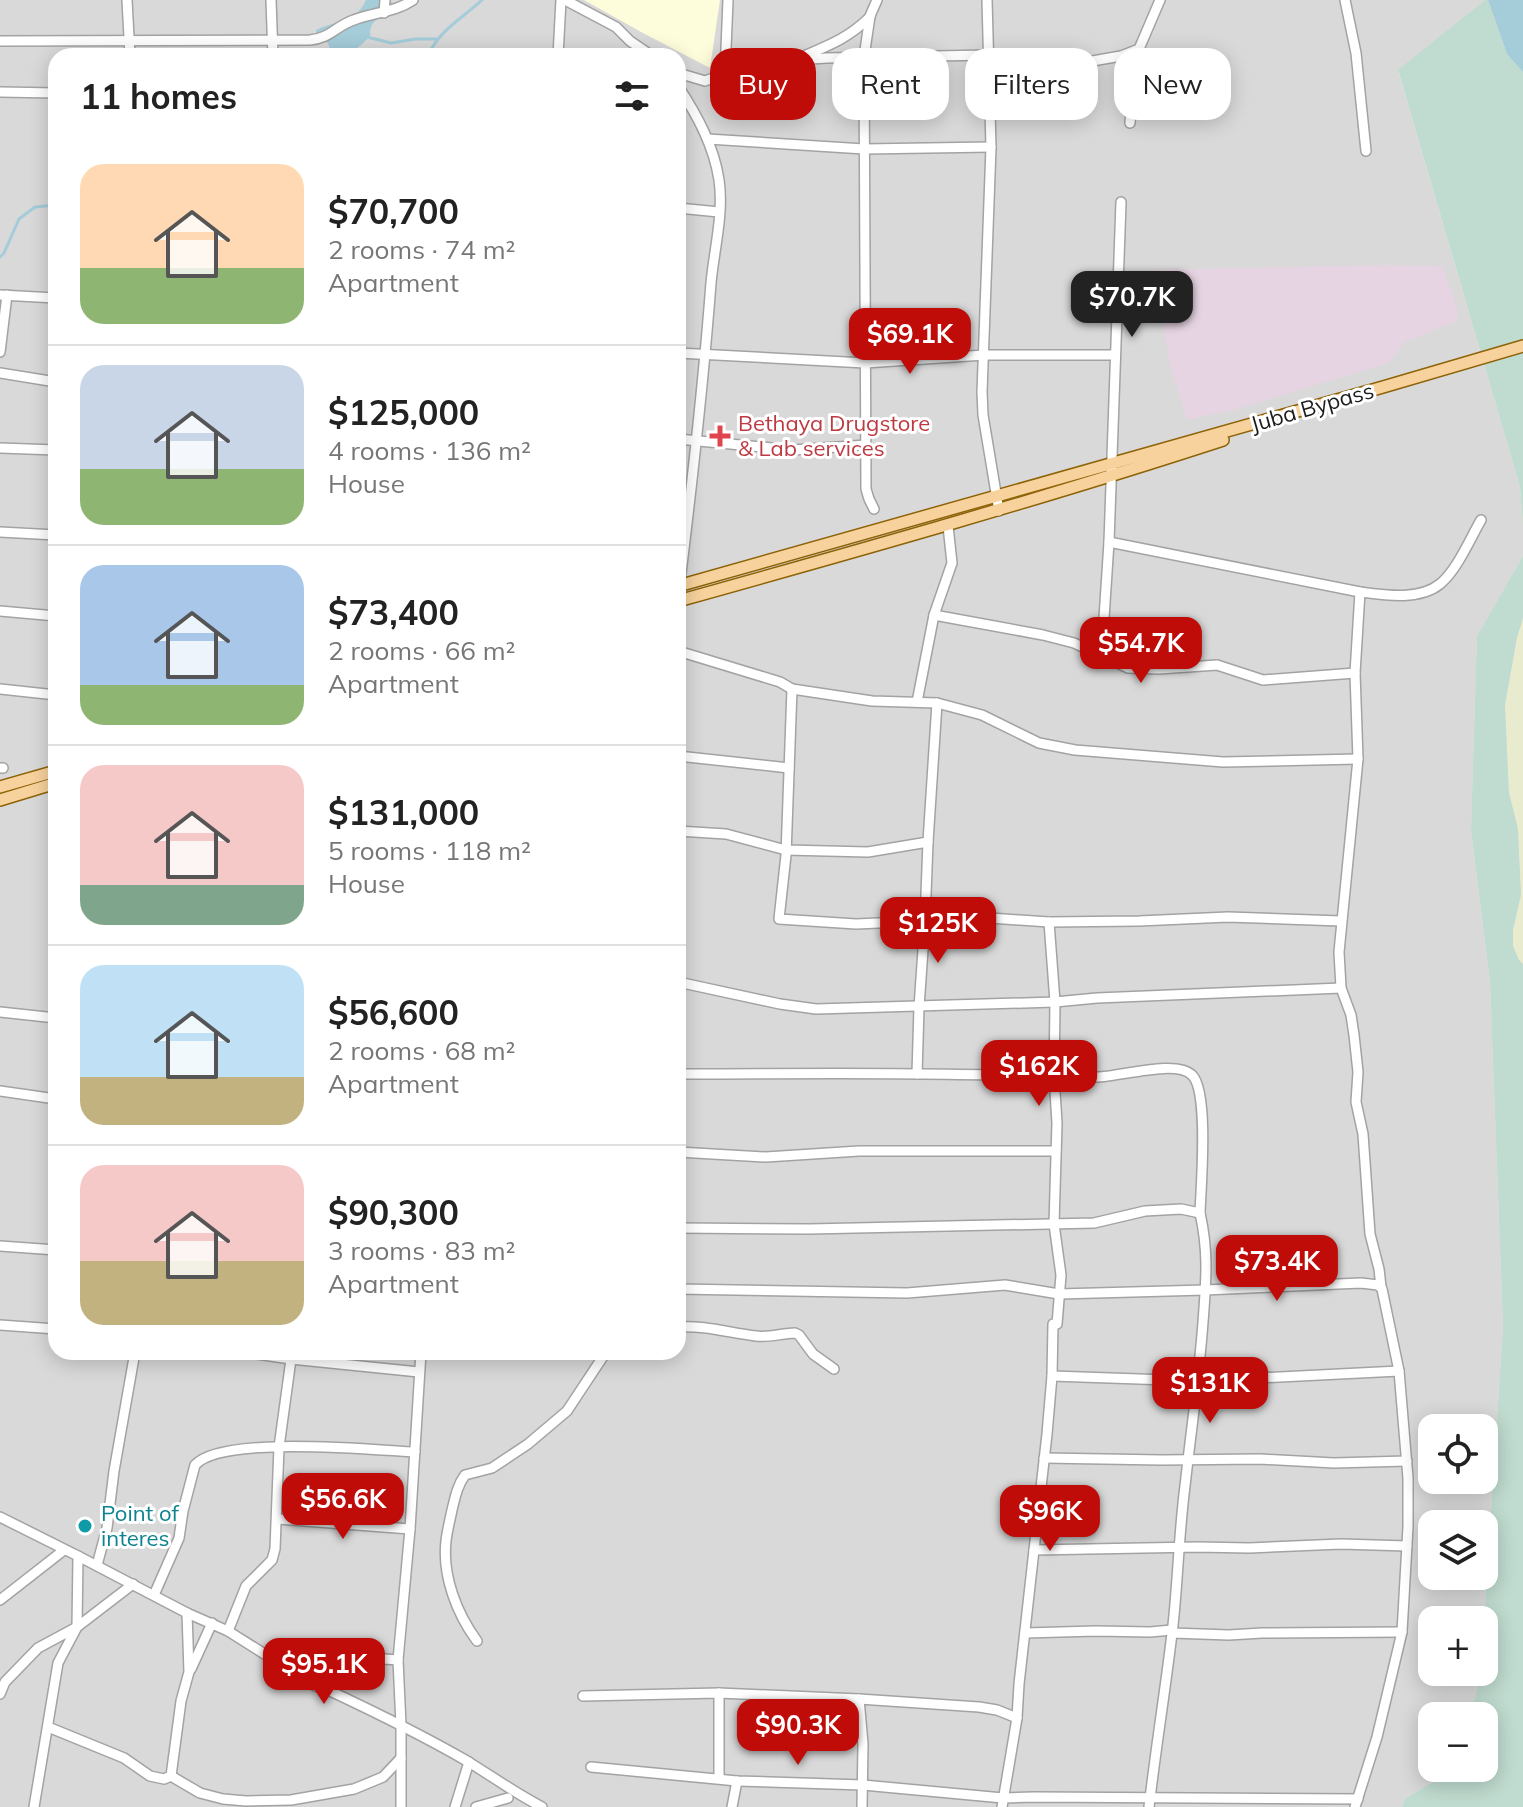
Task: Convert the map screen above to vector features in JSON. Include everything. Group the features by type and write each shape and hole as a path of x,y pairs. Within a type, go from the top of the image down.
{"main road":[{"name":"Juba Bypass","path":"686,591 948,526 1112,470 1523,346"},
{"name":"Juba Bypass","path":"686,591 996,496 1112,470"},
{"path":"0,787 48,773"},
{"path":"0,800 48,785"}],"street":[{"path":"127,0 130,48"},
{"path":"271,0 272,48"},
{"path":"384,13 385,0"},
{"path":"0,41 322,39 351,20 384,13 413,0"},
{"path":"559,48 563,0 616,27 640,48"},
{"path":"726,48 728,0"},
{"path":"865,48 870,16 877,0"},
{"path":"987,0 989,48"},
{"path":"1138,48 1160,0"},
{"path":"1345,0 1356,53 1366,151"},
{"path":"816,51 844,39 870,16"},
{"path":"686,75 705,81 710,79"},
{"path":"0,92 48,93"},
{"path":"686,100 708,139 720,183 706,356 686,503"},
{"path":"864,120 866,489 874,509"},
{"path":"991,120 983,415 999,511"},
{"path":"708,139 864,149 991,147"},
{"path":"1114,662 1103,633 1121,202"},
{"path":"686,209 719,212"},
{"path":"0,352 3,295 48,298"},
{"path":"686,354 865,363 984,355 1115,355"},
{"path":"0,373 48,381"},
{"path":"686,440 793,450 866,445"},
{"path":"0,448 48,450"},
{"path":"1109,542 1394,596 1426,591 1440,584 1452,570 1481,520"},
{"path":"917,702 934,615 952,563 948,526"},
{"path":"0,532 48,535"},
{"path":"591,1767 737,1781 863,1785 1003,1803 1356,1803 1377,1737 1402,1632 1407,1546 1407,1461 1399,1371 1370,1234 1363,1134 1356,1102 1358,1072 1354,1035 1351,1015 1341,988 1339,952 1358,759 1355,673 1360,592"},
{"path":"0,611 48,615"},
{"path":"934,615 1074,643 1128,668 1217,665 1263,680 1355,673"},
{"path":"686,653 780,682 792,689 872,701 937,703 982,715 1039,743 1075,750 1223,762 1358,759"},
{"path":"0,689 48,694"},
{"path":"792,689 786,850 779,919 856,924 990,918 1049,922 1228,917 1341,921"},
{"path":"917,1074 937,703"},
{"path":"686,757 789,768"},
{"path":"686,832 726,834 786,850 868,852 928,842"},
{"path":"1003,1803 1017,1718 1052,1376 1053,1324 1057,1324 1061,1275 1054,1224 1057,1123 1055,1002 1049,922"},
{"path":"686,984 816,1009 1055,1002 1341,988"},
{"path":"0,1012 48,1017"},
{"path":"686,1074 1099,1077 1167,1069 1192,1074 1200,1088 1203,1107 1200,1213 1207,1244 1207,1270 1172,1632 1150,1803"},
{"path":"0,1091 48,1098"},
{"path":"686,1152 766,1157 859,1151 1056,1151"},
{"path":"686,1228 809,1229 1094,1223 1145,1211 1181,1209 1200,1213"},
{"path":"0,1246 48,1249"},
{"path":"686,1289 907,1293 1005,1285 1059,1294 1361,1283 1374,1283 1381,1287"},
{"path":"0,1325 48,1328"},
{"path":"686,1327 760,1337 795,1333 813,1354 834,1369"},
{"path":"97,1565 107,1528 134,1360"},
{"path":"228,1631 246,1586 272,1560 275,1549 279,1447 290,1360"},
{"path":"323,1360 419,1372"},
{"path":"401,1807 398,1660 420,1360"},
{"path":"477,1641 457,1606 447,1571 445,1544 456,1492 465,1475 492,1468 528,1444 567,1411 601,1360"},
{"path":"1052,1376 1197,1381 1399,1371"},
{"path":"154,1595 179,1538 198,1460 229,1450 279,1447 415,1452"},
{"path":"1044,1458 1260,1459 1334,1463 1407,1461"},
{"path":"0,1517 228,1631 315,1686 401,1725 469,1762 510,1799"},
{"path":"278,1519 410,1529"},
{"path":"1034,1550 1341,1544 1407,1546"},
{"path":"0,1600 64,1550"},
{"path":"34,1807 58,1663 77,1627 78,1556"},
{"path":"0,1694 2,1679 38,1648 77,1627 133,1584"},
{"path":"187,1613 189,1672"},
{"path":"171,1776 181,1701 189,1672 212,1623"},
{"path":"1025,1633 1096,1631 1229,1635 1402,1632"},
{"path":"328,1690 350,1662 398,1660"},
{"path":"583,1696 719,1693 859,1699 979,1707 1017,1718"},
{"path":"719,1693 719,1778"},
{"path":"859,1699 863,1744 862,1807"},
{"path":"48,1727 124,1758 150,1776 164,1779 171,1776"},
{"path":"171,1776 200,1793 223,1799 291,1800 354,1789 383,1777 401,1758"},
{"path":"455,1807 469,1762"},
{"path":"732,1807 737,1781"},
{"path":"476,1807 510,1799 542,1807"}],"shaded area":[{"path":"0,0 1485,0 1398,71 1520,487 1523,524 1523,556 1477,636 1471,831 1490,982 1503,1326 1497,1414 1418,1414 1418,1494 1492,1494 1491,1510 1418,1510 1418,1590 1486,1590 1485,1606 1418,1606 1418,1686 1478,1686 1474,1702 1418,1702 1418,1782 1433,1782 1405,1799 1402,1807 0,1807"},
{"path":"584,0 720,0 713,48 710,48 710,68 686,55 686,48 672,48"},
{"path":"1488,0 1507,54 1523,72 1523,524 1520,487 1398,70"},
{"path":"1442,266 1457,308 1457,321 1404,342 1389,363 1233,410 1187,420 1170,364 1155,270"},
{"path":"1523,556 1523,618 1505,705 1509,793 1518,829 1521,895 1513,930 1513,946 1523,964 1523,1807 1402,1807 1405,1799 1433,1782 1498,1782 1498,1702 1474,1702 1478,1686 1498,1686 1498,1606 1485,1606 1486,1590 1498,1590 1498,1510 1491,1510 1492,1494 1498,1494 1497,1414 1503,1326 1490,982 1471,831 1477,636"},
{"path":"1523,618 1523,964 1513,946 1513,930 1521,895 1518,829 1509,793 1505,705"}],"water":[{"path":"366,0 391,0 392,11 374,22 370,35 358,48 330,48 328,43 316,37 316,30 351,17"},
{"path":"1488,0 1523,0 1523,72 1507,54"}],"waterway":[{"path":"432,48 445,31 482,0"},
{"path":"367,37 391,43 436,39"},
{"path":"0,257 19,219 35,207 48,206"}],"place":[{"name":"Bethaya Drugstore & Lab services","path":"720,436"},
{"name":"Point of interes","path":"85,1526"}]}
